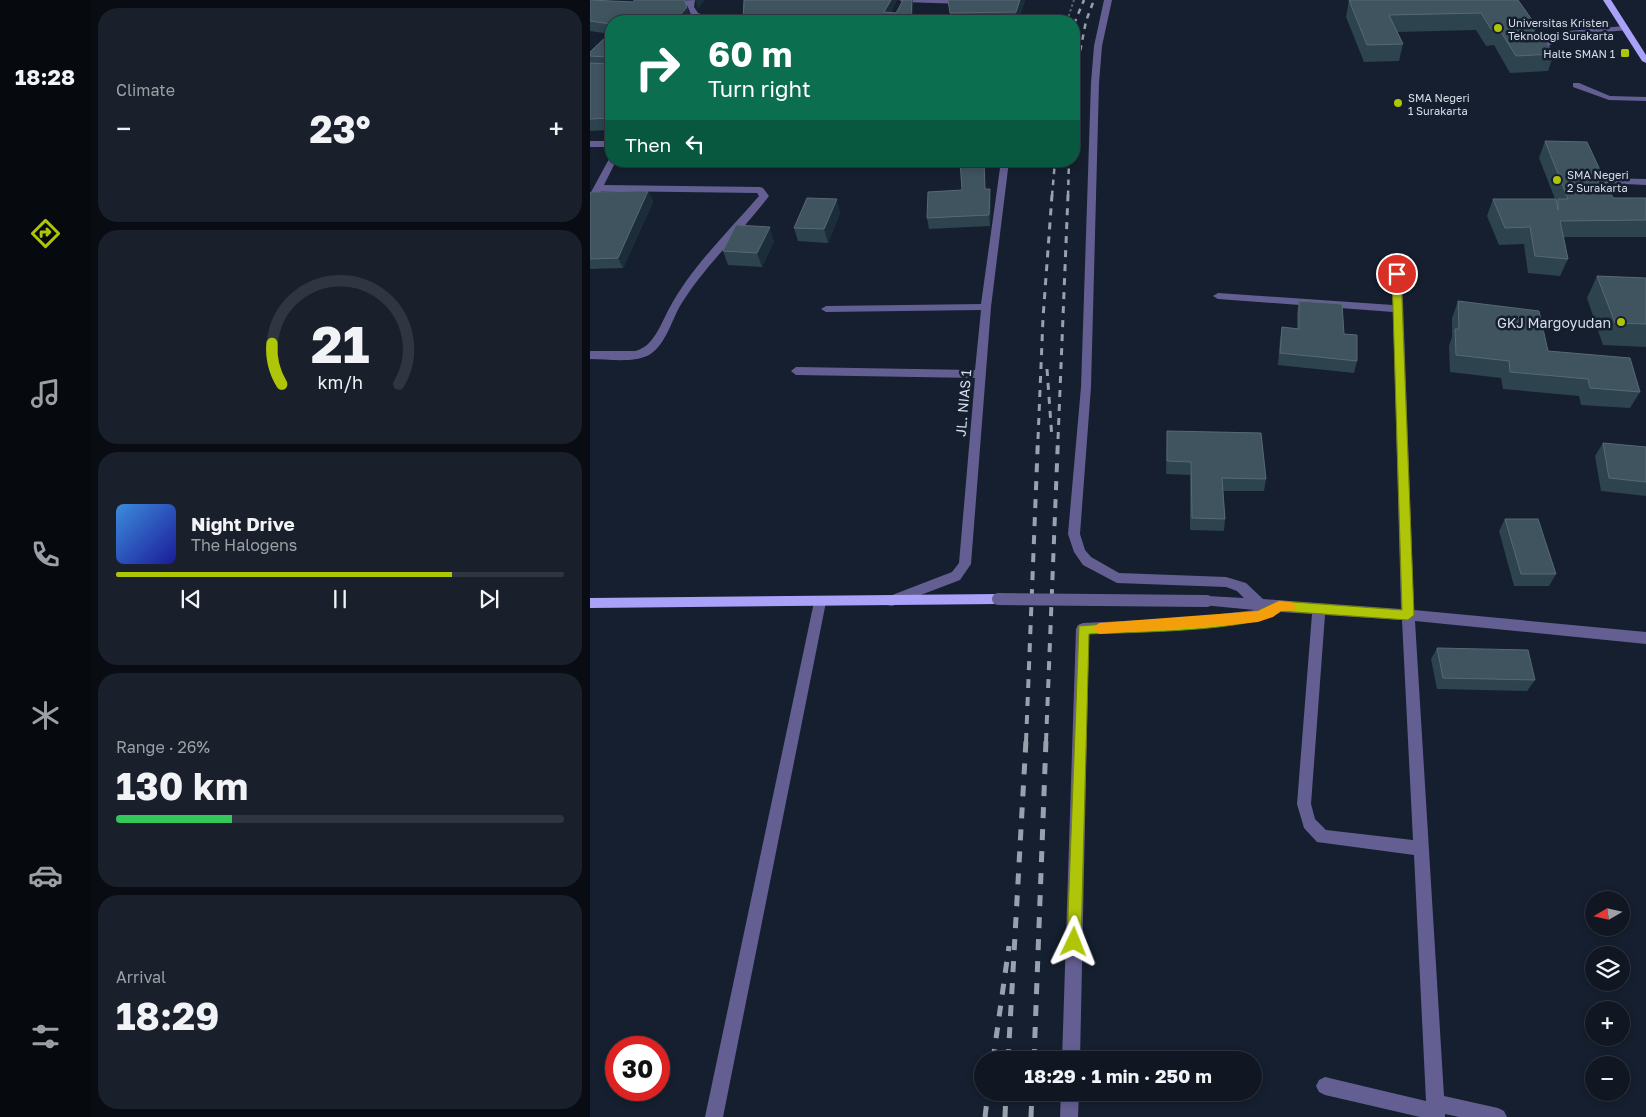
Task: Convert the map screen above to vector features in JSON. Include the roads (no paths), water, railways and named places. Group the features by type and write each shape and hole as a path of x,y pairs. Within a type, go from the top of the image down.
{"main road":[{"path":"1607,0 1646,61"},
{"path":"590,603 820,602 998,598"}],"street":[{"path":"1108,0 1098,46 1095,83 1091,166 1086,387 1074,534 1080,552 1087,561 1117,578 1226,582 1241,587 1259,604"},
{"path":"660,3 690,1 691,11 695,15"},
{"path":"902,3 972,2"},
{"path":"1531,50 1571,33 1625,28"},
{"path":"1576,85 1609,98 1646,99"},
{"path":"590,144 605,144"},
{"path":"590,203 609,167"},
{"name":"JL. NIAS 1","path":"892,600 956,576 965,564 986,307 1004,167"},
{"path":"1606,181 1646,182"},
{"path":"590,355 635,355 644,353 657,342 676,305 702,268 764,196 760,190 732,188 598,188"},
{"path":"1397,274 1408,615 1436,1111"},
{"path":"1218,296 1398,309"},
{"path":"826,309 986,307"},
{"path":"796,371 981,374"},
{"path":"998,598 1207,601 1259,604 1408,615 1646,638"},
{"path":"714,1117 820,602"},
{"path":"1071,1051 1084,629 1230,620 1269,613 1279,606"},
{"path":"1319,609 1304,804 1309,823 1322,837 1421,848"},
{"path":"1325,1086 1436,1111 1498,1117"},
{"path":"1069,1117 1070,1101"}],"railway":[{"path":"1078,15 1084,0"},
{"path":"1080,52 1086,21 1094,0"},
{"path":"1052,196 1054,167"},
{"path":"1068,196 1069,167"},
{"path":"1038,439 1043,318 1052,195"},
{"path":"1058,439 1068,195"},
{"path":"1047,369 1052,439"},
{"path":"1026,742 1038,438"},
{"path":"1046,742 1058,438"},
{"path":"1009,1051 1026,740"},
{"path":"1034,1051 1046,740"},
{"path":"994,1051 1009,946"},
{"path":"985,1117 987,1101"},
{"path":"1005,1117 1006,1101"},
{"path":"1031,1117 1032,1101"}],"place":[{"name":"Universitas Kristen Teknologi Surakarta","path":"1498,28"},
{"name":"Halte SMAN 1","path":"1625,53"},
{"name":"SMA Negeri 1 Surakarta","path":"1398,103"},
{"name":"SMA Negeri 2 Surakarta","path":"1557,180"},
{"name":"GKJ Margoyudan","path":"1621,322"}]}
